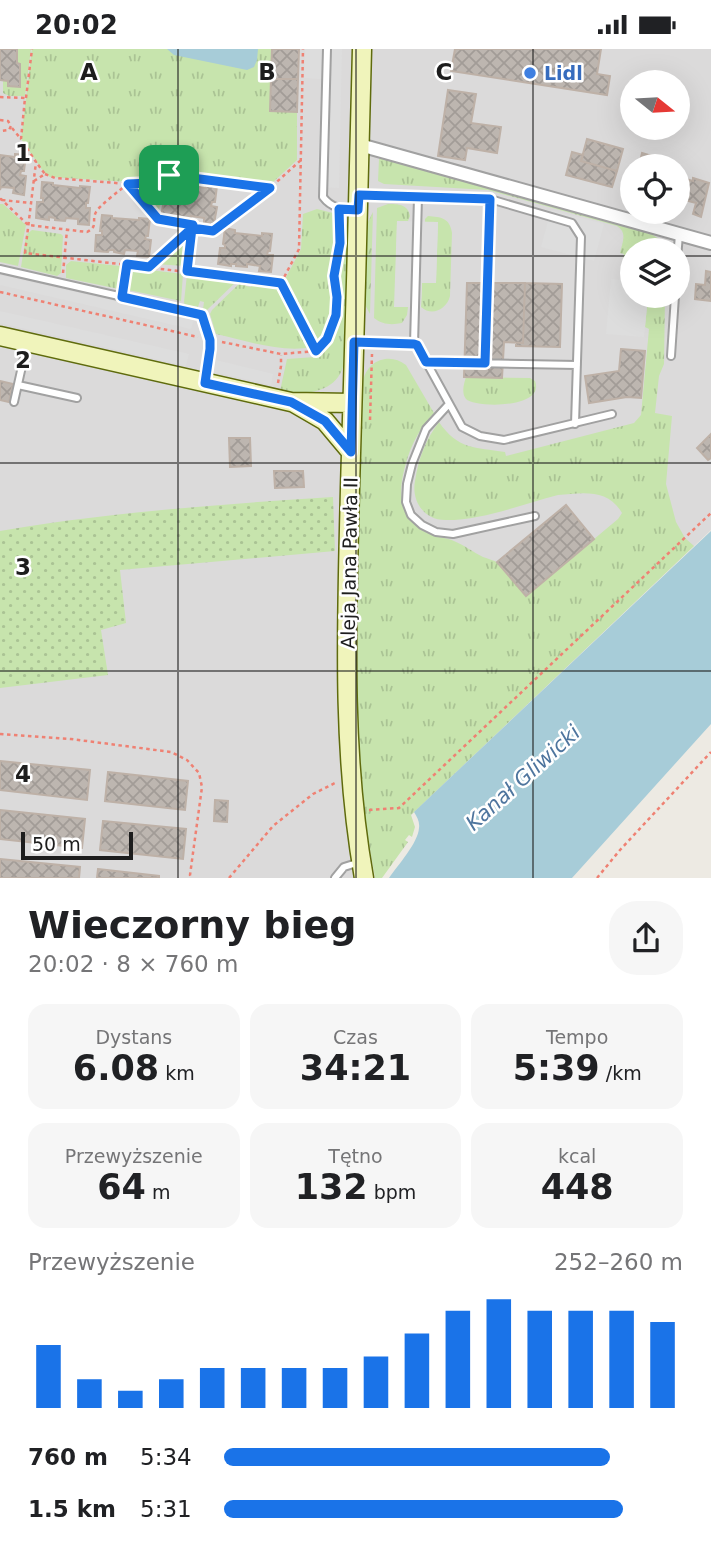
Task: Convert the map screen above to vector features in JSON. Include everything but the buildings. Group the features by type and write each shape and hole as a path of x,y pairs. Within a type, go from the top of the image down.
{"main road":[{"name":"Aleja Jana Pawła II","path":"362,49 347,710 350,773 363,871"},
{"path":"0,335 291,402 352,403"},
{"path":"291,402 325,421 351,452"}],"street":[{"path":"360,145 711,243"}],"lane":[{"path":"327,49 323,197 328,204 339,209 358,203 418,197 490,199 572,223 581,237 575,423"},
{"path":"414,344 418,197"},
{"path":"485,363 490,199"},
{"path":"0,269 202,315 210,340 205,383"},
{"path":"671,356 674,308"},
{"path":"14,402 28,342"},
{"path":"354,342 417,345 462,427 480,436 504,440 612,414"},
{"path":"426,362 577,365"},
{"path":"18,385 77,398"},
{"path":"449,404 426,429 412,464 406,502 411,515 422,525 453,534 535,516"},
{"path":"335,878 344,867 363,871"}],"path":[{"path":"21,139 32,49"},
{"path":"281,283 299,249 303,49"},
{"path":"0,105 0,97 26,98"},
{"path":"0,120 9,121 45,174 55,178 128,184 150,183 169,175 270,188"},
{"path":"0,131 7,131 11,126"},
{"path":"192,228 213,231 270,188 301,160"},
{"path":"36,162 25,253 281,283"},
{"path":"33,181 45,174"},
{"path":"128,184 158,219 193,225 187,271"},
{"path":"1,200 28,225 87,232 94,227 96,212 128,184"},
{"path":"1,200 30,203"},
{"path":"149,267 192,228"},
{"path":"61,283 67,230"},
{"path":"0,292 281,354 316,351 327,339 336,315 334,276 340,243"},
{"path":"122,297 127,264"},
{"path":"281,283 316,351"},
{"path":"354,810 399,808 711,513"},
{"path":"0,734 71,739 159,750 172,752 187,760 199,773 202,787 191,878"},
{"path":"597,878 711,752"},
{"path":"229,878 273,827 313,794 350,773"}],"shaded area":[{"path":"0,49 711,49 711,530 414,812 359,878 0,878"},
{"path":"305,49 342,49 339,188 317,187 321,79 304,78"},
{"path":"551,210 604,224 594,261 541,247"},
{"path":"397,221 438,222 436,283 422,283 421,307 394,307"},
{"path":"0,275 194,319 191,329 0,285"},
{"path":"611,279 620,280 620,308 647,308 644,337 606,334"},
{"path":"0,311 189,354 186,366 0,323"},
{"path":"216,360 273,374 271,385 214,372"}],"green space":[{"path":"17,49 31,49 25,96 9,96 3,93 3,81 20,86"},
{"path":"32,49 272,49 270,111 297,112 297,160 270,185 168,173 149,180 129,182 50,177 45,174 21,139"},
{"path":"382,157 645,230 657,238 623,238 617,226 488,190 384,184 378,181 379,159"},
{"path":"166,178 158,215 133,186 151,184"},
{"path":"0,204 26,225 18,266 0,262"},
{"path":"388,204 405,207 410,216 408,221 397,221 395,307 408,307 402,323 395,324 374,318 377,208"},
{"path":"317,209 337,214 340,231 339,253 342,232 340,215 349,230 344,363 335,381 319,390 300,393 280,391 287,359 315,357 329,338 336,322 338,295 334,277 334,319 324,340 315,350 313,347 276,347 216,334 210,314 243,280 246,280 246,286 251,287 252,281 283,283 301,249 303,214"},
{"path":"373,212 370,314 364,303 367,224"},
{"path":"428,216 444,219 452,233 450,296 446,305 434,311 421,307 422,282 436,282 438,222 425,222"},
{"path":"32,230 63,236 61,273 57,276 21,267 26,235"},
{"path":"190,232 185,266 155,264"},
{"path":"71,261 121,266 121,287 119,289 66,278 66,265"},
{"path":"134,268 183,274 181,301 128,290 130,271"},
{"path":"187,274 239,279 207,310 203,309 204,302 200,301 198,307 185,305"},
{"path":"647,308 665,308 664,364 659,376 655,413 672,416 666,484 676,522 685,538 694,546 411,815 415,827 412,837 409,835 405,840 408,842 382,878 375,878 363,810 357,728 360,404 365,376 376,362 393,359 401,362 406,365 434,413 414,442 403,475 401,495 410,519 424,531 454,541 498,563 526,596 622,513 609,499 585,493 558,495 475,517 447,520 432,517 421,509 414,489 423,450 439,422 460,442 476,448 505,452 506,456 634,423 641,415 649,329 645,327"},
{"path":"466,377 530,378 535,381 536,390 530,397 520,401 482,404 464,397"},
{"path":"333,497 335,551 120,570 126,623 101,630 108,675 0,688 0,531 124,514"}],"water":[{"path":"167,49 258,49 254,67 247,70 174,55"},
{"name":"Kanał Gliwicki","path":"711,531 711,724 572,878 389,878 418,834 419,824 414,812"}],"place":[{"name":"Lidl","path":"530,73"}],"route":[{"path":"169,175 150,183 128,184 158,219 193,225 192,228 149,267 127,264 122,297 202,315 210,340 205,383 291,402 325,421 351,452 354,342 414,344 426,362 485,363 490,199 359,195 358,210 339,209 341,230 334,276 336,315 327,339 316,351 281,283 187,271 192,228 213,231 270,188 169,175"}]}
